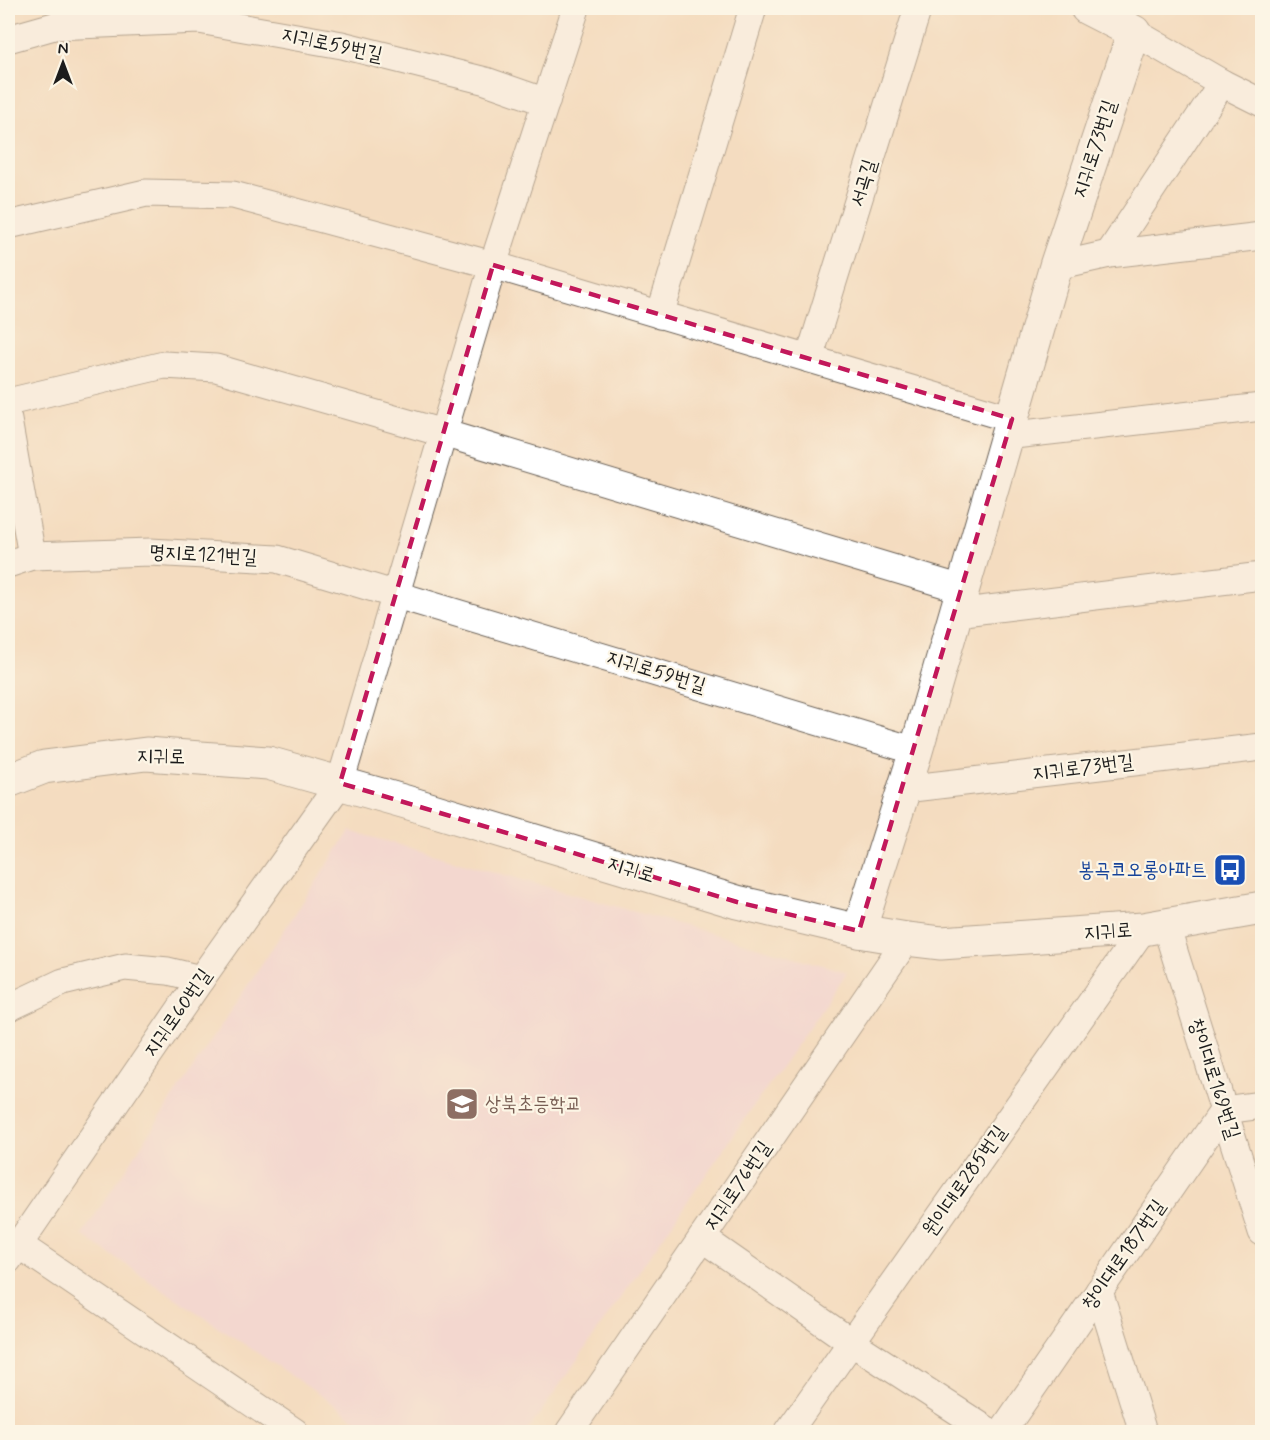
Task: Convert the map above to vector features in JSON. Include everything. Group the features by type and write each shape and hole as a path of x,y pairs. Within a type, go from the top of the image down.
{"street":[{"path":"340,783 493,265 576,8"},
{"path":"660,315 753,8"},
{"name":"서곡길","path":"809,359 918,8"},
{"path":"1087,8 1263,103"},
{"name":"지귀로59번길","path":"8,39 54,26 198,20 342,45 486,81 546,102"},
{"name":"지귀로73번길","path":"859,931 916,751 1056,266 1134,32"},
{"path":"1109,254 1222,82"},
{"path":"8,225 146,193 233,195 493,265 809,359 1009,428 1263,407"},
{"path":"1056,266 1109,254 1263,236"},
{"path":"8,402 164,365 216,368 443,433 959,601 1263,576"},
{"path":"8,420 20,560"},
{"name":"명지로121번길","path":"20,560 150,552 277,559 394,595"},
{"name":"지귀로59번길","path":"394,595 916,751"},
{"name":"지귀로73번길","path":"904,789 1263,747"},
{"name":"지귀로","path":"8,781 44,767 146,754 268,763 737,902 859,931 941,943 1154,927 1263,908"},
{"name":"지귀로60번길","path":"295,1432 13,1252 201,979 340,783"},
{"name":"창이대로169번길","path":"1154,927 1224,1110 1263,1232"},
{"name":"원이대로285번길","path":"788,1432 851,1342 1154,927"},
{"name":"지귀로76번길","path":"569,1432 907,939"},
{"path":"8,1008 63,982 125,967 168,971 201,979"},
{"path":"1224,1110 1263,1105"},
{"name":"창이대로187번길","path":"1002,1432 1224,1110"},
{"path":"702,1238 851,1342 990,1432"},
{"path":"1099,1291 1143,1432"}],"highlighted area":[{"path":"493,265 1012,419 859,931 737,902 340,783"}],"shaded area":[{"name":"상북초등학교","path":"350,831 847,972 527,1432 375,1432 82,1235"}],"place":[{"name":"봉곡코오롱아파트","path":"1230,870"},
{"name":"상북초등학교","path":"462,1104"}]}
